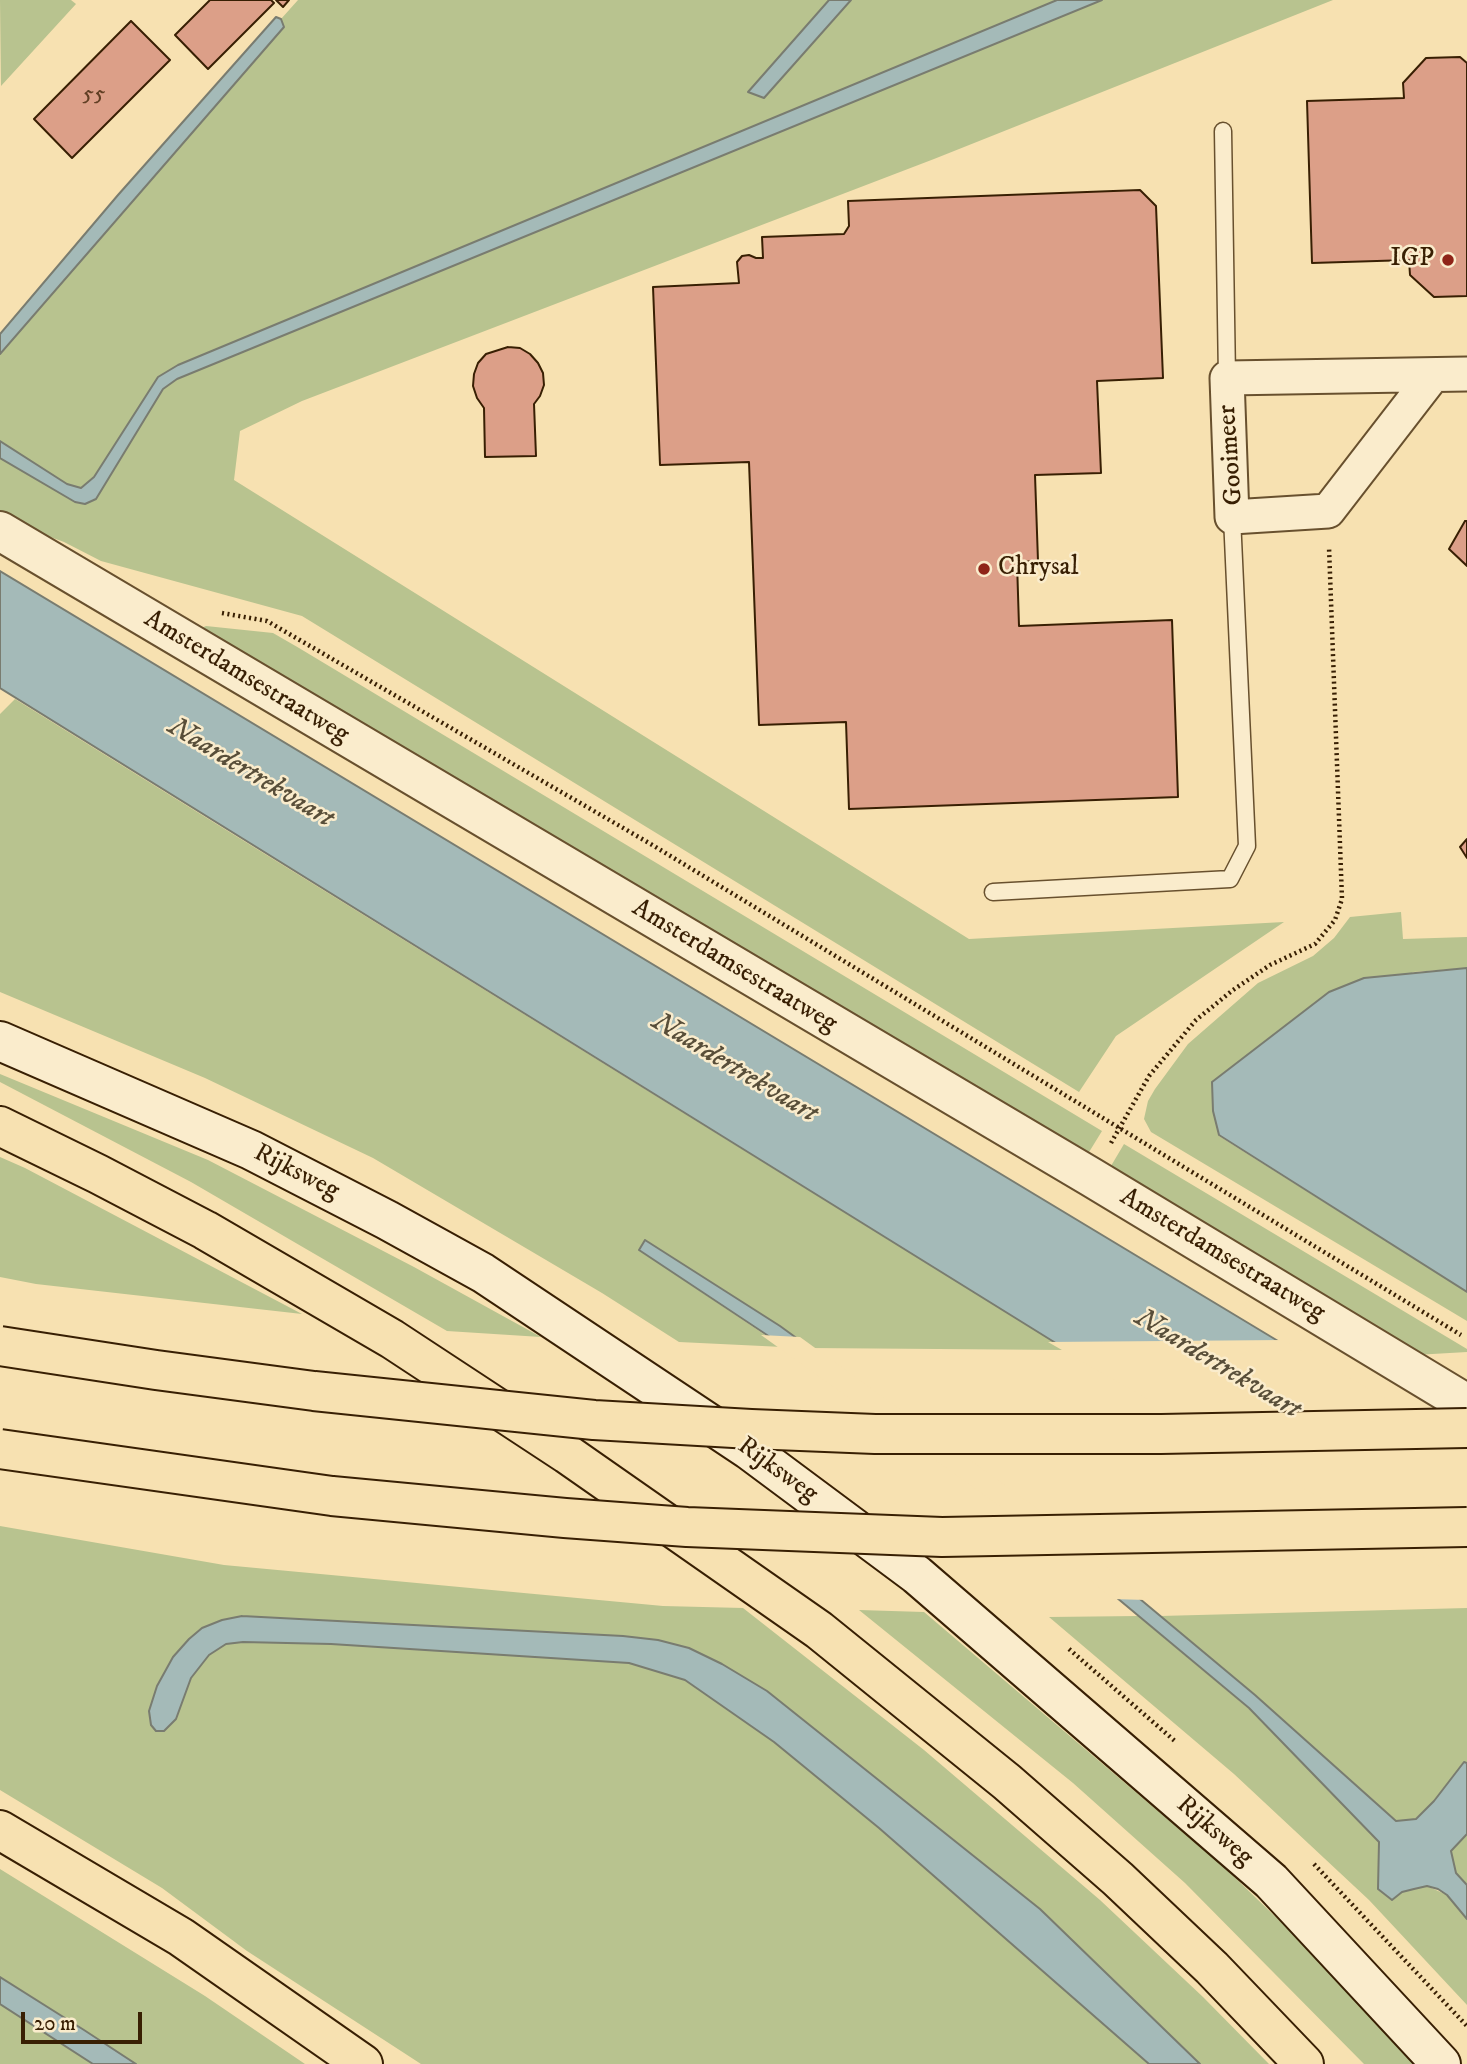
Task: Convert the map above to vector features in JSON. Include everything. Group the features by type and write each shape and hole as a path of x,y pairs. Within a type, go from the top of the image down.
{"highway":[{"path":"0,1126 205,1230 392,1339 567,1454 808,1623 996,1774 1118,1879 1212,1968 1304,2064"},
{"path":"0,1346 314,1391 594,1420 751,1429 875,1434 1161,1434 1467,1428"},
{"path":"0,1449 332,1496 687,1527 942,1537 1467,1527"},
{"path":"0,1830 181,1937 363,2064"}],"main road":[{"name":"Amsterdamsestraatweg","path":"0,531 1091,1177 1467,1404"},
{"name":"Rijksweg","path":"0,1041 251,1150 387,1220 483,1273 749,1450 918,1575 1271,1881 1441,2064"}],"street":[{"name":"Gooimeer","path":"1433,375 1328,511 1232,517 1227,378 1467,374"}],"lane":[{"path":"1223,131 1227,378"},
{"path":"993,892 1230,878 1247,846 1232,517"}],"path":[{"path":"214,612 267,621 649,843 1461,1335"}],"green space":[{"path":"0,0 71,0 76,4 1,86"},
{"path":"298,0 829,0 748,92 764,98 851,0 1057,0 178,365 158,377 94,477 81,488 67,484 0,441 0,354 284,27 281,19"},
{"path":"1102,0 1333,0 934,159 302,401 240,431 234,480 969,939 1284,922 1116,1036 1079,1092 302,616 101,561 64,542 34,531 0,510 0,458 75,502 86,504 96,498 163,389 177,379"},
{"path":"206,626 273,633 1102,1131 1086,1157 197,630"},
{"path":"15,699 1067,1350 809,1348 645,1240 639,1250 783,1347 679,1342 602,1293 373,1158 205,1078 0,992 0,714"},
{"path":"1401,912 1403,939 1467,937 1467,968 1413,972 1219,1136 1467,1292 1467,1321 1151,1132 1144,1119 1148,1101 1155,1089 1188,1044 1258,983 1313,956 1334,938 1350,917"},
{"path":"0,1074 208,1160 414,1267 541,1337 447,1331 191,1182 0,1082"},
{"path":"1124,1144 1467,1349 1467,1352 1415,1355 1108,1171"},
{"path":"0,1157 302,1314 36,1284 0,1277"},
{"path":"0,1526 224,1565 663,1606 743,1608 924,1750 1100,1900 1203,1997 1269,2064 1200,2064 1040,1909 767,1691 689,1648 189,1639 173,1657 176,1719 191,1678 209,1655 226,1644 243,1642 331,1644 629,1663 685,1680 774,1742 879,1828 1149,2064 421,2064 247,1951 162,1888 0,1790"},
{"path":"1467,1608 1467,1763 1464,1763 1434,1801 1415,1819 1396,1821 1160,1616"},
{"path":"859,1610 924,1612 1225,1868 1317,1957 1416,2064 1364,2064 1185,1883 1073,1783"},
{"path":"1138,1616 1249,1709 1379,1842 1392,1899 1402,1892 1427,1886 1447,1895 1467,1919 1467,2005 1369,1900 1234,1774 1049,1617"},
{"path":"1467,1834 1467,1885 1456,1873 1451,1851"},
{"path":"0,1869 205,1996 305,2064 136,2064 0,1977"},
{"path":"0,2004 69,2049 93,2064 0,2064"}],"water":[{"path":"829,0 851,0 764,98 748,92"},
{"path":"1057,0 1102,0 177,379 163,389 96,499 85,504 75,502 0,458 0,441 67,484 81,488 94,477 158,377 178,365"},
{"path":"276,17 281,19 284,27 0,354 0,334 118,195"},
{"name":"Naardertrekvaart","path":"0,571 1288,1347 1067,1350 0,688"},
{"path":"1467,968 1467,1292 1219,1135 1213,1111 1212,1082 1329,992 1364,978"},
{"path":"645,1240 780,1326 1037,1513 1255,1695 1396,1821 1416,1819 1434,1801 1464,1762 1467,1763 1467,1834 1451,1851 1456,1873 1467,1885 1467,1919 1447,1895 1438,1889 1427,1886 1414,1889 1402,1892 1392,1900 1378,1889 1379,1842 1249,1708 1014,1512 767,1335 639,1250"},
{"path":"242,1616 623,1636 658,1640 689,1648 767,1691 1040,1909 1200,2064 1149,2064 879,1828 774,1742 685,1680 629,1663 331,1644 243,1642 226,1644 209,1655 191,1678 176,1719 164,1731 156,1731 151,1725 149,1711 157,1686 173,1657 202,1628"},
{"path":"0,1977 136,2064 93,2064 0,2004"}],"pier":[{"path":"761,1335 800,1337 1039,1510 1146,1600 1113,1599 1012,1515"},
{"path":"1283,1340 1467,1445 1467,1582 1048,1342"}],"building":[{"path":"210,0 271,0 274,3 208,69 175,35"},
{"path":"276,0 289,0 283,7"},
{"path":"131,21 170,60 72,158 34,119"},
{"path":"1460,57 1467,63 1467,296 1434,297 1410,275 1409,260 1312,263 1307,101 1404,98 1403,83 1426,58"},
{"path":"1140,190 1156,206 1163,378 1097,381 1101,473 1035,475 1038,561 1017,562 1019,626 1172,620 1178,797 849,809 846,722 759,725 749,462 660,465 653,287 739,283 737,262 742,256 763,258 762,237 844,234 849,226 848,201"},
{"path":"508,347 520,348 530,354 543,373 544,385 534,404 536,456 485,457 484,408 473,386 474,374 478,363 486,354"},
{"path":"1467,521 1467,566 1449,549"},
{"path":"1467,839 1467,858 1460,847"}],"place":[{"name":"IGP","path":"1448,260"},
{"name":"Chrysal","path":"984,569"}]}
